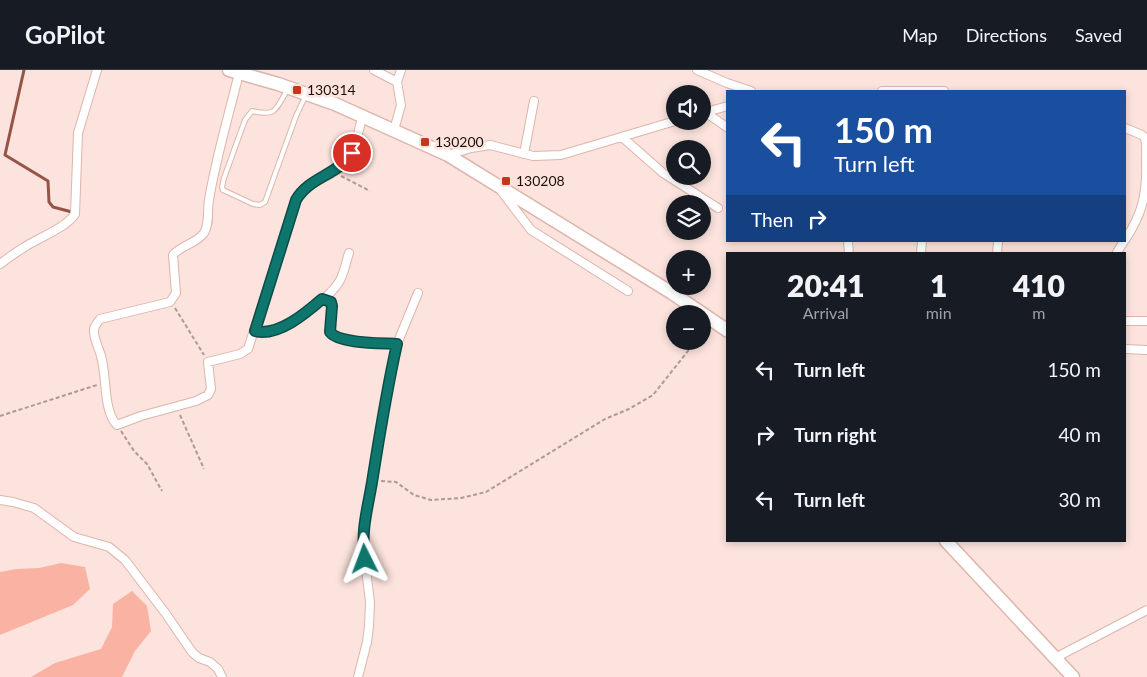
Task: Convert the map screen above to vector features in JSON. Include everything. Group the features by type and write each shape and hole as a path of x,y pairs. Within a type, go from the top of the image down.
{"main road":[{"path":"234,72 289,87 363,115 448,155 726,330"},
{"path":"947,542 1073,677"}],"street":[{"path":"0,264 62,226 72,219 75,214 78,133 97,70"},
{"path":"374,70 397,82"},
{"path":"394,130 401,105 397,82 401,70"},
{"path":"698,70 748,90"},
{"path":"234,72 208,206 208,221 205,232 198,240 173,255 176,293 170,302 100,319 94,330 102,357 109,414 117,425 140,416 196,401 210,393 208,362 246,351 250,346 296,200 301,191 315,180 343,165 352,153 363,115"},
{"path":"524,154 534,101"},
{"path":"711,111 726,107"},
{"path":"711,117 726,127"},
{"path":"448,155 490,145 533,156 561,155 666,124"},
{"path":"1126,128 1145,138 1147,178 1142,209 1126,239"},
{"path":"622,137 663,173 718,208"},
{"path":"496,184 531,230 628,291"},
{"path":"255,331 262,333 282,326 300,317 322,299 340,281 349,253"},
{"path":"358,677 369,626 370,602 363,545 365,518 388,384 397,344 418,293"},
{"path":"322,299 331,302 330,332 334,337 397,344"},
{"path":"1126,321 1147,321"},
{"path":"1126,349 1147,350"},
{"path":"0,500 34,508 74,537 109,547 125,560 192,652 199,658 210,662 218,669 222,677"},
{"path":"1055,658 1147,610"}],"lane":[{"path":"289,87 272,113 252,111 249,113 224,178 223,190 253,204 260,205 265,202 306,93"}],"path":[{"path":"333,171 370,191"},
{"path":"170,302 208,362"},
{"path":"373,480 396,482 414,495 431,500 462,498 486,492 582,432 653,395 689,350"},
{"path":"0,416 106,382"},
{"path":"176,406 204,469"},
{"path":"117,425 134,451 147,464 162,491"}],"shaded area":[{"path":"61,563 85,567 90,589 73,605 0,635 0,572 39,568"},
{"path":"132,591 147,606 151,631 135,651 122,677 31,677 55,663 101,649 112,627 113,604"}],"waterway":[{"path":"24,70 5,155 48,181 49,202 53,207 72,212"}],"place":[{"name":"130314","path":"297,90"},
{"name":"130200","path":"425,142"},
{"name":"130208","path":"506,181"}],"route":[{"path":"352,153 343,165 315,180 301,191 296,200 255,331 262,333 272,331 300,317 322,299 331,302 330,332 334,337 397,344 388,384 365,518 363,545 365,559"}]}
